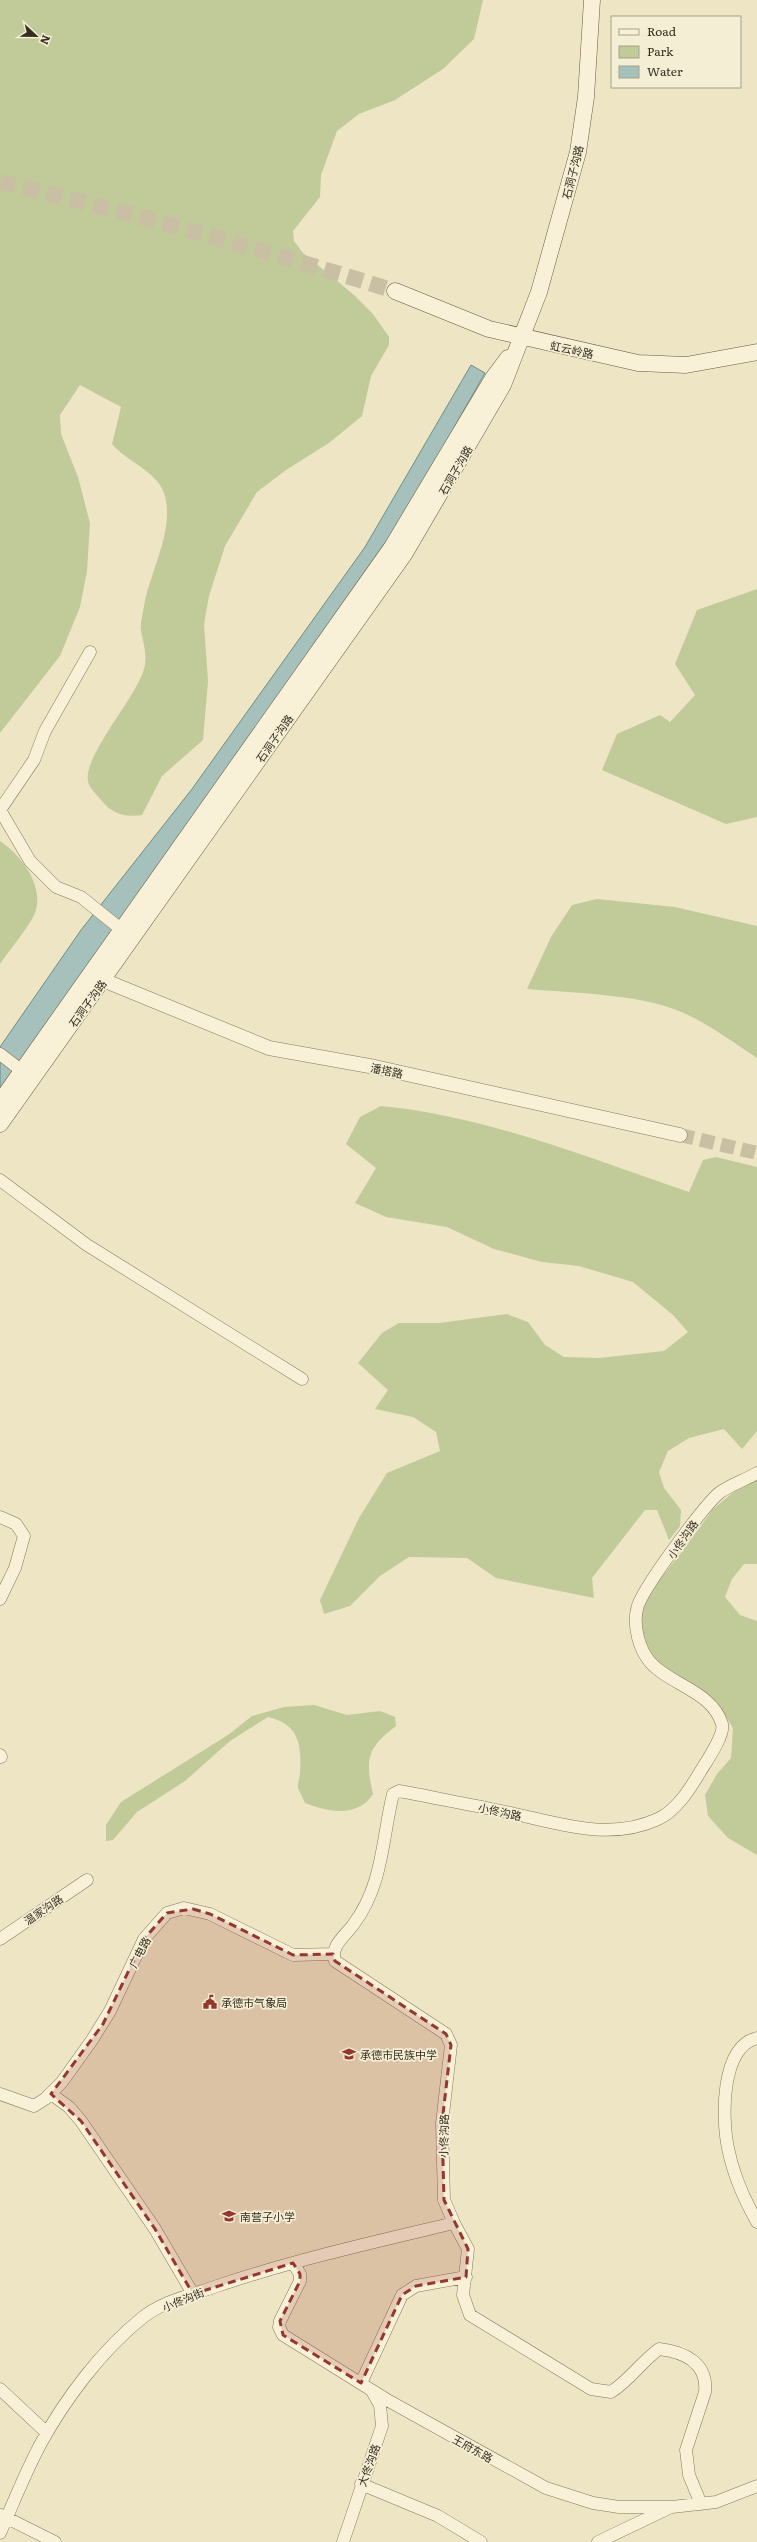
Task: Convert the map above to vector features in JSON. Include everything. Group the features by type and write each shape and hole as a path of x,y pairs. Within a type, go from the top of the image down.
{"main road":[{"name":"石洞子沟路","path":"0,1124 405,553 504,385 523,338 539,292 578,152 586,97 592,0"},
{"name":"虹云岭路","path":"395,291 489,329 523,338 638,362 686,365 757,352"},
{"name":"石洞子沟路","path":"0,1102 20,1070 120,928 392,547 493,378 523,338"}],"street":[{"path":"90,652 46,731 34,760 0,810 36,866 56,888 81,897 120,928"},
{"name":"潘塔路","path":"103,980 269,1048 375,1067 680,1135"},
{"path":"0,1054 20,1070"},
{"path":"0,1180 87,1245 302,1379"},
{"name":"小佟沟路","path":"702,2504 688,2476 686,2450 705,2392 706,2382 703,2369 672,2350 659,2349 647,2358 625,2383 610,2392 591,2389 470,2315 463,2295 468,2249 444,2200 442,2123 451,2045 447,2037 434,2025 335,1961 333,1954 336,1945 360,1916 377,1878 393,1794 399,1791 572,1827 608,1831 658,1819 690,1789 713,1749 722,1730 722,1724 716,1713 706,1701 652,1664 644,1654 637,1633 636,1609 650,1580 699,1515 719,1493 757,1474"},
{"path":"0,1517 16,1524 24,1536 15,1568 0,1599"},
{"name":"温家沟路","path":"0,1939 87,1880"},
{"name":"广电路","path":"0,2094 34,2106 51,2094 62,2082 103,2024 144,1939 167,1913 184,1908 210,1914 293,1955 333,1954"},
{"path":"757,2038 740,2048 732,2062 726,2089 725,2125 728,2149 740,2186 757,2222"},
{"path":"51,2094 69,2107 81,2121 155,2230 193,2294"},
{"name":"小佟沟街","path":"0,2533 3,2516 47,2433 88,2375 123,2335 143,2317 170,2302 293,2263 454,2223"},
{"name":"王府东路","path":"293,2263 300,2274 300,2281 280,2321 279,2327 283,2335 366,2386 546,2488 593,2503 619,2507 672,2507 716,2502 757,2486"},
{"path":"366,2386 402,2295 416,2286 466,2277"},
{"name":"大佟沟路","path":"342,2542 382,2426 380,2405 366,2386"},
{"path":"0,2389 47,2433"},
{"path":"361,2484 438,2516 481,2542"},
{"path":"598,2542 672,2507"},
{"path":"3,2516 55,2542"}],"highlighted area":[{"path":"193,1909 210,1914 293,1955 333,1954 335,1961 446,2034 451,2045 442,2123 444,2200 468,2249 466,2277 416,2286 402,2295 361,2383 283,2335 280,2321 300,2281 300,2274 293,2263 193,2294 155,2229 81,2121 51,2094 103,2024 144,1939 167,1913"}],"green space":[{"path":"0,0 483,0 474,39 443,69 395,100 359,114 337,131 321,175 320,197 293,231 294,241 303,253 354,295 373,314 389,337 389,345 371,376 362,416 329,443 286,470 257,492 225,546 209,596 204,624 208,681 203,740 162,776 142,815 131,816 115,812 106,806 94,792 88,781 89,770 101,742 131,695 144,669 145,654 141,621 147,593 164,537 167,510 165,496 162,488 150,474 112,444 121,407 80,385 60,415 61,434 78,477 90,523 87,571 80,607 60,656 0,733"},
{"path":"757,589 757,817 726,824 602,770 617,734 660,715 670,722 695,695 675,664 697,610"},
{"path":"0,841 15,854 28,871 33,880 37,900 36,910 30,922 0,964"},
{"path":"597,899 675,907 757,926 757,1058 703,1023 684,1013 667,1007 607,995 527,989 551,937 572,905"},
{"path":"381,1106 421,1111 498,1129 575,1152 689,1192 703,1160 716,1157 757,1167 757,1431 742,1449 724,1429 689,1438 668,1451 659,1472 664,1488 681,1510 680,1526 669,1540 657,1510 645,1510 592,1578 594,1598 496,1578 467,1558 409,1557 380,1576 350,1606 324,1614 320,1600 359,1518 387,1473 440,1451 436,1432 413,1417 375,1409 388,1390 358,1363 382,1333 399,1323 439,1323 507,1314 528,1322 545,1345 564,1357 599,1358 664,1351 688,1332 673,1315 633,1282 579,1266 542,1262 494,1249 447,1227 386,1217 355,1203 376,1168 346,1144 360,1117"},
{"path":"757,1477 757,1564 744,1564 732,1579 725,1597 740,1615 757,1621 757,1855 728,1838 708,1816 705,1795 717,1774 731,1758 733,1728 723,1712 695,1686 665,1668 647,1652 639,1620 649,1592 681,1553 713,1509 748,1480"},
{"path":"314,1705 347,1715 380,1711 395,1717 396,1726 379,1741 371,1755 369,1772 373,1794 367,1802 351,1810 342,1811 323,1809 305,1803 298,1788 300,1753 296,1737 292,1730 286,1725 278,1720 268,1717 230,1741 185,1781 137,1812 113,1840 106,1841 106,1825 121,1802 228,1735 252,1716 284,1707"}],"water":[{"path":"471,365 485,373 389,542 0,1091 0,1047 81,930 192,789 365,547"}],"tunnel":[{"path":"0,182 99,206 198,233 395,291"},
{"path":"680,1135 757,1153"}],"place":[{"name":"承德市气象局","path":"210,2002"},
{"name":"承德市民族中学","path":"349,2054"},
{"name":"南营子小学","path":"229,2216"}]}
